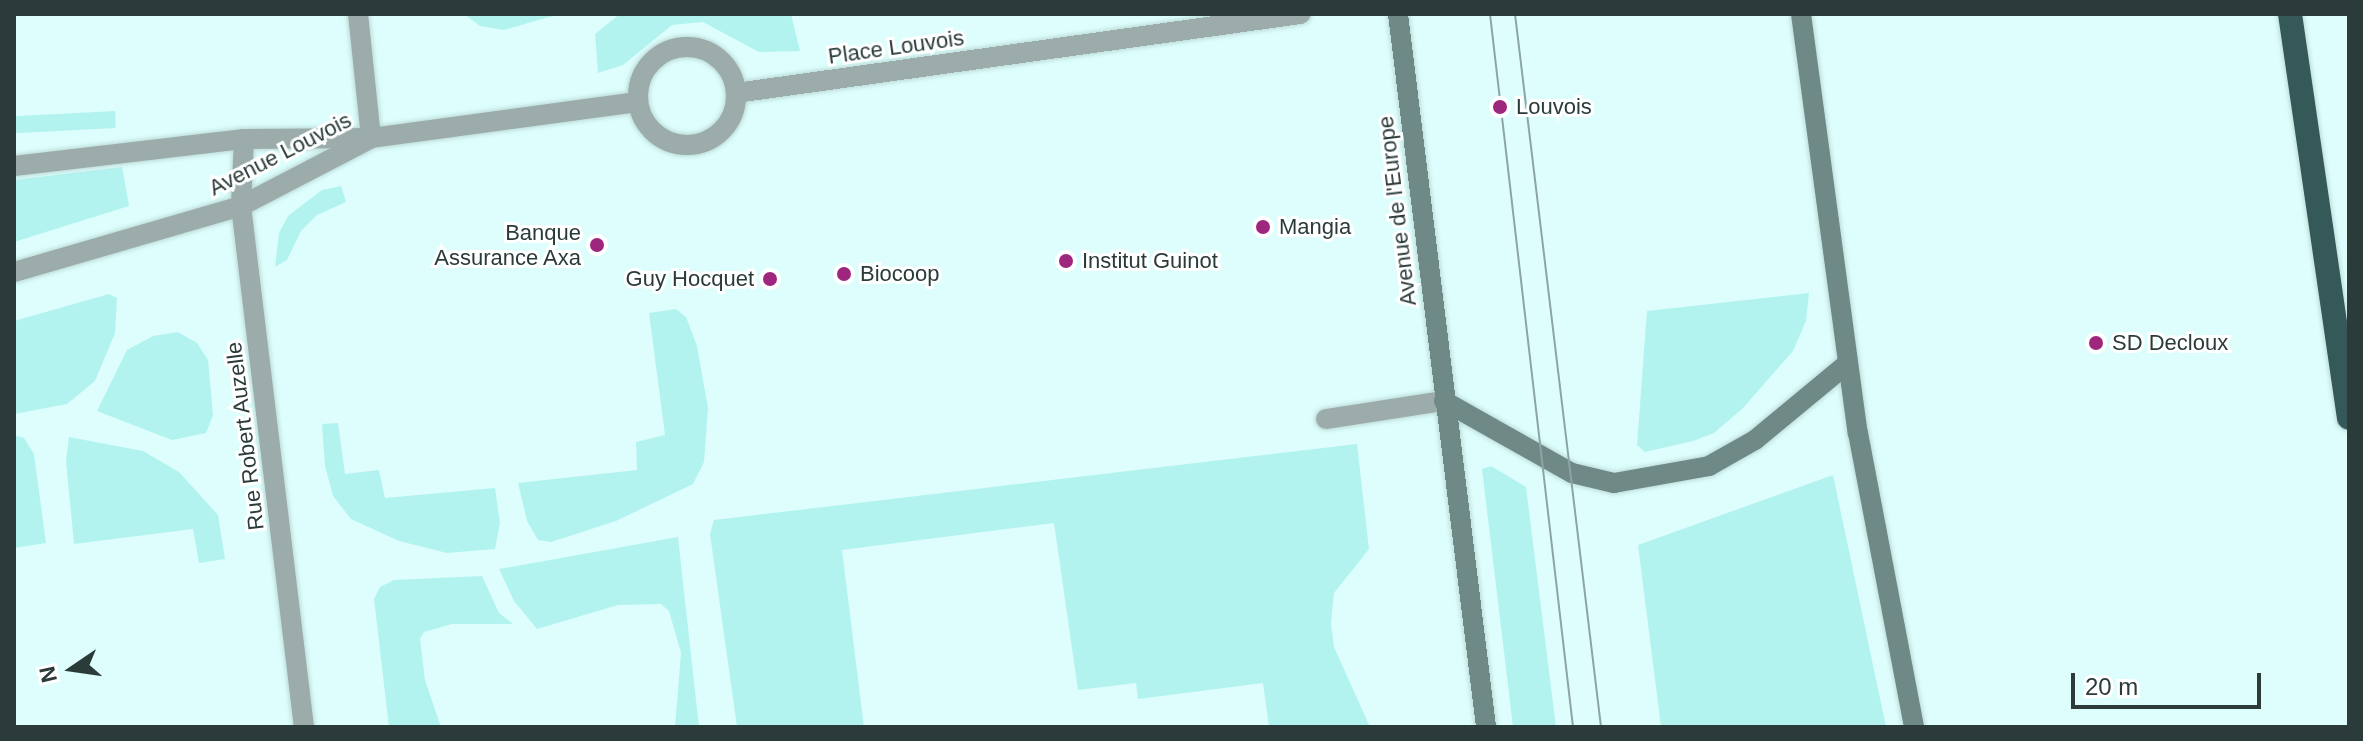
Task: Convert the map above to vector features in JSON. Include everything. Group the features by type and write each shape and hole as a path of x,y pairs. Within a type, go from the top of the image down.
{"highway":[{"path":"2290,14 2349,418"}],"main road":[{"name":"Avenue de l'Europe","path":"1398,14 1486,727"},
{"path":"1801,14 1847,364 1914,727"},
{"path":"1444,401 1572,473 1614,483 1709,466 1755,440 1847,364"}],"street":[{"path":"358,14 371,138 637,102"},
{"name":"Place Louvois","path":"736,93 1300,14"},
{"path":"682,47 713,54 733,78 736,93 728,126 699,145 666,142 652,132 637,102 643,71 667,51 682,47"},
{"name":"Avenue Louvois","path":"14,166 244,139 371,138"},
{"name":"Avenue Louvois","path":"14,272 241,206 371,138"},
{"name":"Rue Robert Auzelle","path":"244,139 241,206 304,727"},
{"path":"1326,419 1444,401"}],"shaded area":[{"path":"464,14 560,14 504,30 480,26"},
{"path":"620,14 791,14 800,51 759,52 703,22 672,25 623,65 598,73 595,34"},
{"path":"115,111 116,128 14,133 14,116"},
{"path":"122,167 129,206 14,242 14,180"},
{"path":"341,186 346,202 317,215 301,231 287,260 275,267 279,233 288,216 322,190"},
{"path":"1809,293 1806,321 1793,351 1743,408 1714,433 1693,441 1645,452 1637,445 1647,311"},
{"path":"109,294 117,298 115,333 95,381 67,404 14,414 14,321"},
{"path":"676,309 686,317 697,346 708,408 704,462 693,484 616,521 551,542 538,540 527,521 518,483 637,470 636,442 665,435 649,313"},
{"path":"178,332 197,343 208,360 213,415 206,433 172,440 97,411 127,350 153,336"},
{"path":"338,423 345,474 379,470 385,498 495,488 500,523 495,549 447,553 399,541 351,519 333,496 325,466 322,424"},
{"path":"14,435 24,438 34,454 46,543 14,548"},
{"path":"69,437 143,451 179,472 218,515 225,559 199,563 193,529 74,544 66,461"},
{"path":"1357,444 1369,549 1334,593 1331,623 1334,647 1370,727 1269,727 1263,683 1138,699 1136,683 1078,690 1054,523 842,550 864,727 737,727 710,534 714,520"},
{"path":"1491,466 1526,487 1556,727 1513,727 1482,469"},
{"path":"1833,475 1886,727 1661,727 1638,545"},
{"path":"678,537 699,727 675,727 681,653 669,611 661,604 618,605 537,629 514,601 499,569"},
{"path":"482,576 499,613 513,624 452,624 424,632 420,639 425,680 441,727 389,727 374,599 380,587 394,580"}],"tram line":[{"path":"1490,14 1573,727"},
{"path":"1515,14 1601,727"}],"place":[{"name":"Louvois","path":"1500,107"},
{"name":"Mangia","path":"1263,227"},
{"name":"Banque Assurance Axa","path":"597,245"},
{"name":"Institut Guinot","path":"1066,261"},
{"name":"Biocoop","path":"844,274"},
{"name":"Guy Hocquet","path":"770,279"},
{"name":"SD Decloux","path":"2096,343"}]}
